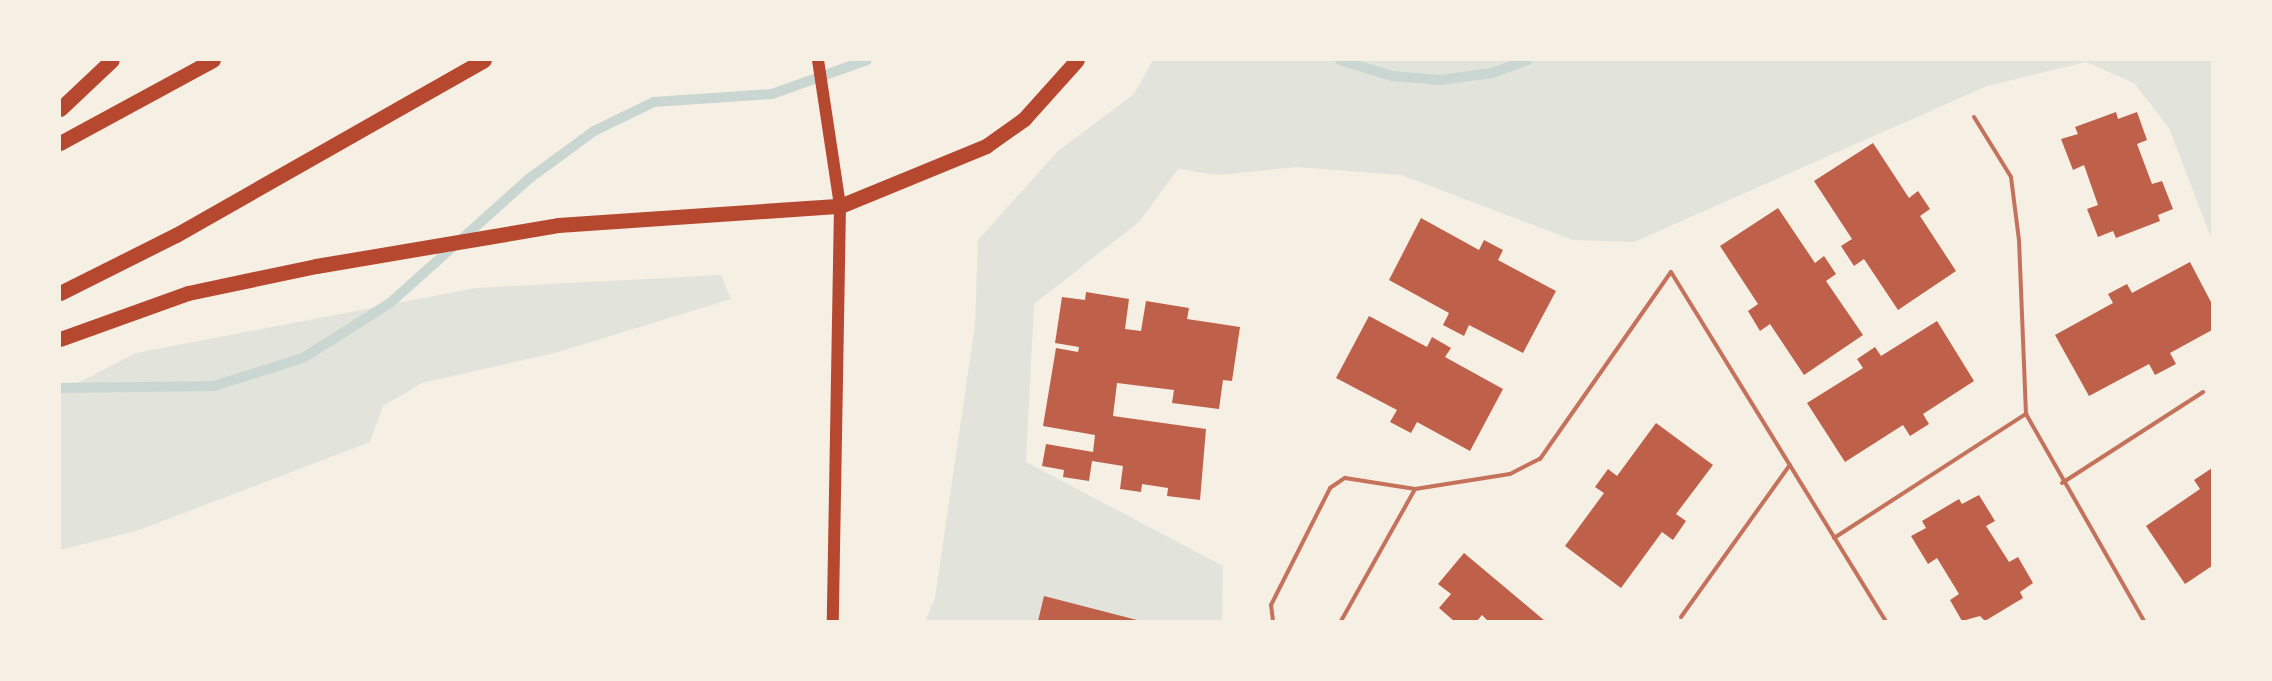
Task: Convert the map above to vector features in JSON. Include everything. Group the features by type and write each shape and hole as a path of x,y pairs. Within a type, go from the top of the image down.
{"highway":[{"path":"60,109 112,60"},
{"path":"60,143 213,60"},
{"path":"60,293 184,231 484,60"},
{"path":"60,339 188,293 345,261 558,225 840,206 986,146 1024,119 1077,60"}],"main road":[{"path":"818,60 840,206 833,621"}],"lane":[{"path":"1974,117 2011,177 2019,240 2026,414 2062,483 2144,621"},
{"path":"1273,621 1271,605 1330,488 1345,478 1415,489 1510,474 1540,459 1671,272 1886,621"},
{"path":"2062,483 2203,392"},
{"path":"1834,538 2026,414"},
{"path":"1681,617 1790,466"},
{"path":"1341,621 1415,489"}],"shaded area":[{"path":"1153,60 2212,60 2212,240 2169,128 2134,83 2086,62 1987,86 1634,242 1573,240 1401,175 1296,167 1219,175 1178,169 1139,222 1034,304 1026,462 1223,566 1222,621 925,621 935,598 975,325 978,240 1058,151 1134,94"},
{"path":"721,275 731,299 558,352 422,383 383,406 370,442 139,530 60,550 60,392 136,353 476,288"}],"building":[{"path":"2116,112 2118,119 2137,112 2147,140 2137,144 2152,184 2162,181 2173,209 2158,215 2160,221 2116,238 2113,231 2098,237 2087,209 2098,205 2084,165 2073,170 2061,139 2078,134 2075,127"},
{"path":"1873,143 1909,198 1918,191 1930,209 1920,216 1956,271 1898,310 1864,259 1854,266 1841,246 1852,239 1814,181"},
{"path":"1778,208 1815,263 1824,256 1836,274 1826,281 1863,335 1804,375 1770,324 1760,331 1748,311 1758,304 1720,246"},
{"path":"1421,218 1479,250 1484,240 1503,250 1498,260 1556,291 1523,353 1469,325 1464,336 1443,325 1449,313 1389,280"},
{"path":"2190,262 2212,304 2212,330 2170,353 2176,364 2155,375 2149,364 2089,396 2055,335 2113,303 2108,294 2127,284 2132,293"},
{"path":"1086,292 1129,299 1125,329 1141,331 1146,301 1189,308 1187,319 1240,327 1232,381 1223,380 1219,409 1172,403 1174,390 1117,383 1113,416 1206,429 1200,500 1167,496 1168,488 1142,484 1141,492 1120,489 1123,466 1092,461 1089,481 1063,477 1064,470 1042,466 1046,444 1093,452 1095,435 1043,426 1056,348 1078,352 1079,347 1055,343 1062,297 1085,300"},
{"path":"1369,316 1427,347 1432,337 1451,348 1445,357 1503,389 1470,451 1417,422 1411,433 1390,422 1397,410 1336,378"},
{"path":"1937,321 1974,381 1923,414 1929,424 1910,436 1903,425 1845,462 1807,403 1863,368 1857,359 1875,347 1881,356"},
{"path":"1656,423 1713,465 1676,514 1686,521 1673,540 1662,532 1621,588 1565,546 1604,493 1595,487 1608,469 1617,476"},
{"path":"2212,468 2212,566 2185,584 2146,526 2200,489 2194,480"},
{"path":"1979,495 1995,521 1986,526 2009,562 2018,557 2033,583 2020,592 2023,598 1985,621 1980,616 1962,621 1950,600 1959,594 1937,558 1928,564 1911,536 1926,528 1922,521 1959,499 1962,504"},
{"path":"1464,553 1545,621 1488,621 1482,615 1477,621 1454,621 1439,608 1451,594 1438,584"},
{"path":"1044,596 1137,620 1137,621 1038,621"}],"waterway":[{"path":"60,388 214,386 303,358 390,303 530,178 594,131 654,102 772,94 867,60"},
{"path":"1340,60 1392,76 1440,80 1492,73 1528,60"}]}
